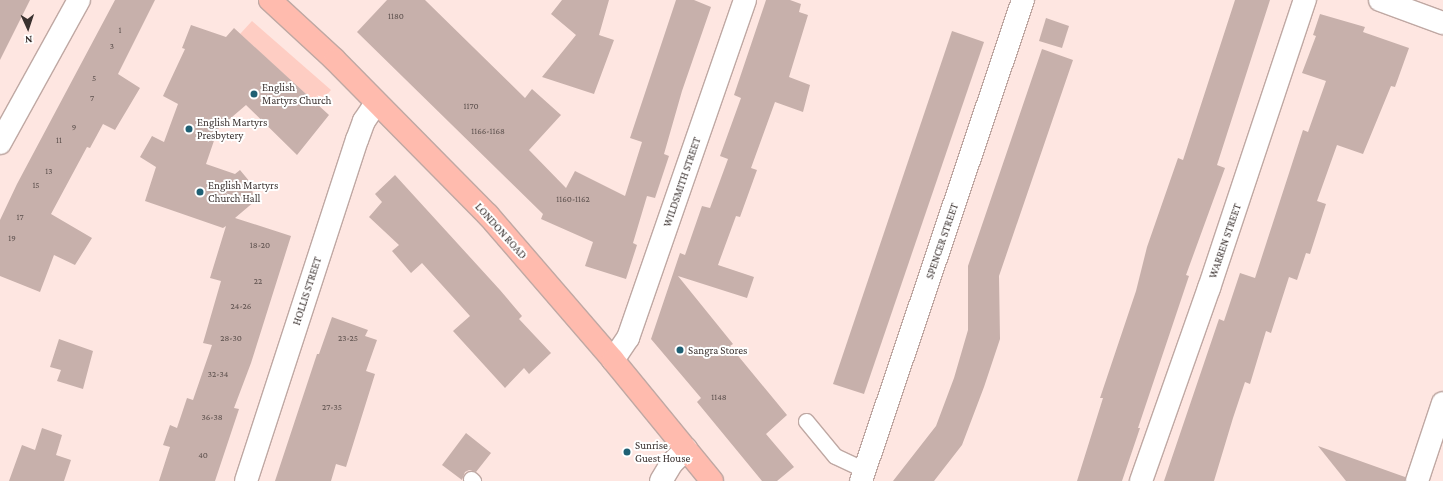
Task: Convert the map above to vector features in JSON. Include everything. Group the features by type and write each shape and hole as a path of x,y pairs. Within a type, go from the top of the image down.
{"main road":[{"name":"LONDON ROAD","path":"270,0 335,60 488,215 613,360 712,481"}],"street":[{"path":"0,143 79,0"},
{"name":"WILDSMITH STREET","path":"613,360 628,338 744,0"},
{"name":"SPENCER STREET","path":"863,475 1023,0"},
{"name":"WARREN STREET","path":"1141,481 1306,0"},
{"path":"1380,0 1443,23"},
{"name":"HOLLIS STREET","path":"246,481 357,140 376,103"},
{"path":"1417,481 1443,403"},
{"path":"661,481 672,463 686,449"}],"lane":[{"path":"806,421 835,456 863,475"}],"shaded area":[{"path":"252,21 331,90 318,105 240,34"}],"building":[{"path":"0,0 30,0 0,60"},
{"path":"115,0 155,0 118,74 140,88 115,130 103,124 90,148 87,147 51,214 92,238 75,265 54,255 40,292 0,276 0,220 17,184"},
{"path":"387,0 425,0 525,98 532,89 561,115 529,150 566,188 575,171 625,196 642,142 630,138 676,0 694,0 711,7 682,91 664,154 669,156 655,198 647,196 633,243 637,245 626,279 585,266 593,242 541,219 543,214 357,32"},
{"path":"562,0 609,0 599,35 614,40 594,94 542,77 576,35 551,14"},
{"path":"766,0 790,0 801,4 799,12 808,15 789,77 810,85 803,112 775,102 751,168 757,170 740,217 736,216 718,265 754,277 747,298 678,276 733,344 730,346 787,415 766,434 794,467 777,481 762,481 697,402 701,398 651,339 680,253 685,255 702,206 710,208 728,159 720,156 741,98 734,95"},
{"path":"1235,0 1270,0 1217,165 1225,168 1186,275 1189,276 1138,428 1140,428 1122,481 1077,481 1103,398 1100,398 1136,291 1147,247 1178,158 1183,160"},
{"path":"1320,14 1365,27 1363,32 1409,48 1395,87 1391,86 1363,154 1337,145 1317,201 1326,204 1310,254 1306,253 1297,280 1289,277 1271,333 1266,331 1250,384 1245,382 1214,481 1164,481 1219,319 1224,321 1240,273 1255,278 1303,130 1308,132 1326,81 1302,73 1316,36 1313,35"},
{"path":"1046,18 1069,26 1062,48 1039,41"},
{"path":"191,25 226,37 234,28 329,115 297,155 246,105 218,129 206,164 235,174 240,170 250,182 255,201 235,218 291,236 251,363 234,408 239,409 215,481 159,481 170,447 163,445 170,425 177,428 187,398 193,400 212,345 203,343 221,281 210,278 226,226 223,228 145,201 156,167 140,157 152,136 164,142 178,104 163,96 185,49 182,48"},
{"path":"952,31 984,42 864,394 833,384"},
{"path":"1042,49 1073,60 999,276 1000,339 984,387 962,445 934,481 893,481 936,426 954,378 968,330 968,266"},
{"path":"395,175 500,290 522,316 519,319 551,353 529,374 524,368 505,388 453,331 470,316 422,263 411,273 392,251 399,245 369,217 382,202 375,194"},
{"path":"332,317 368,330 365,336 377,340 366,371 375,374 346,467 336,464 331,481 275,481 317,354 319,354"},
{"path":"59,339 93,351 83,389 57,381 61,370 50,367"},
{"path":"42,428 62,435 56,455 71,460 64,481 9,481 22,445 35,450"},
{"path":"466,433 491,453 476,472 469,470 465,472 462,480 442,465"},
{"path":"1318,446 1405,477 1405,481 1346,481"}],"place":[{"name":"English Martyrs Church","path":"254,94"},
{"name":"English Martyrs Presbytery","path":"189,129"},
{"name":"English Martyrs Church Hall","path":"200,192"},
{"name":"Sangra Stores","path":"680,350"},
{"name":"Sunrise Guest House","path":"627,452"}]}
